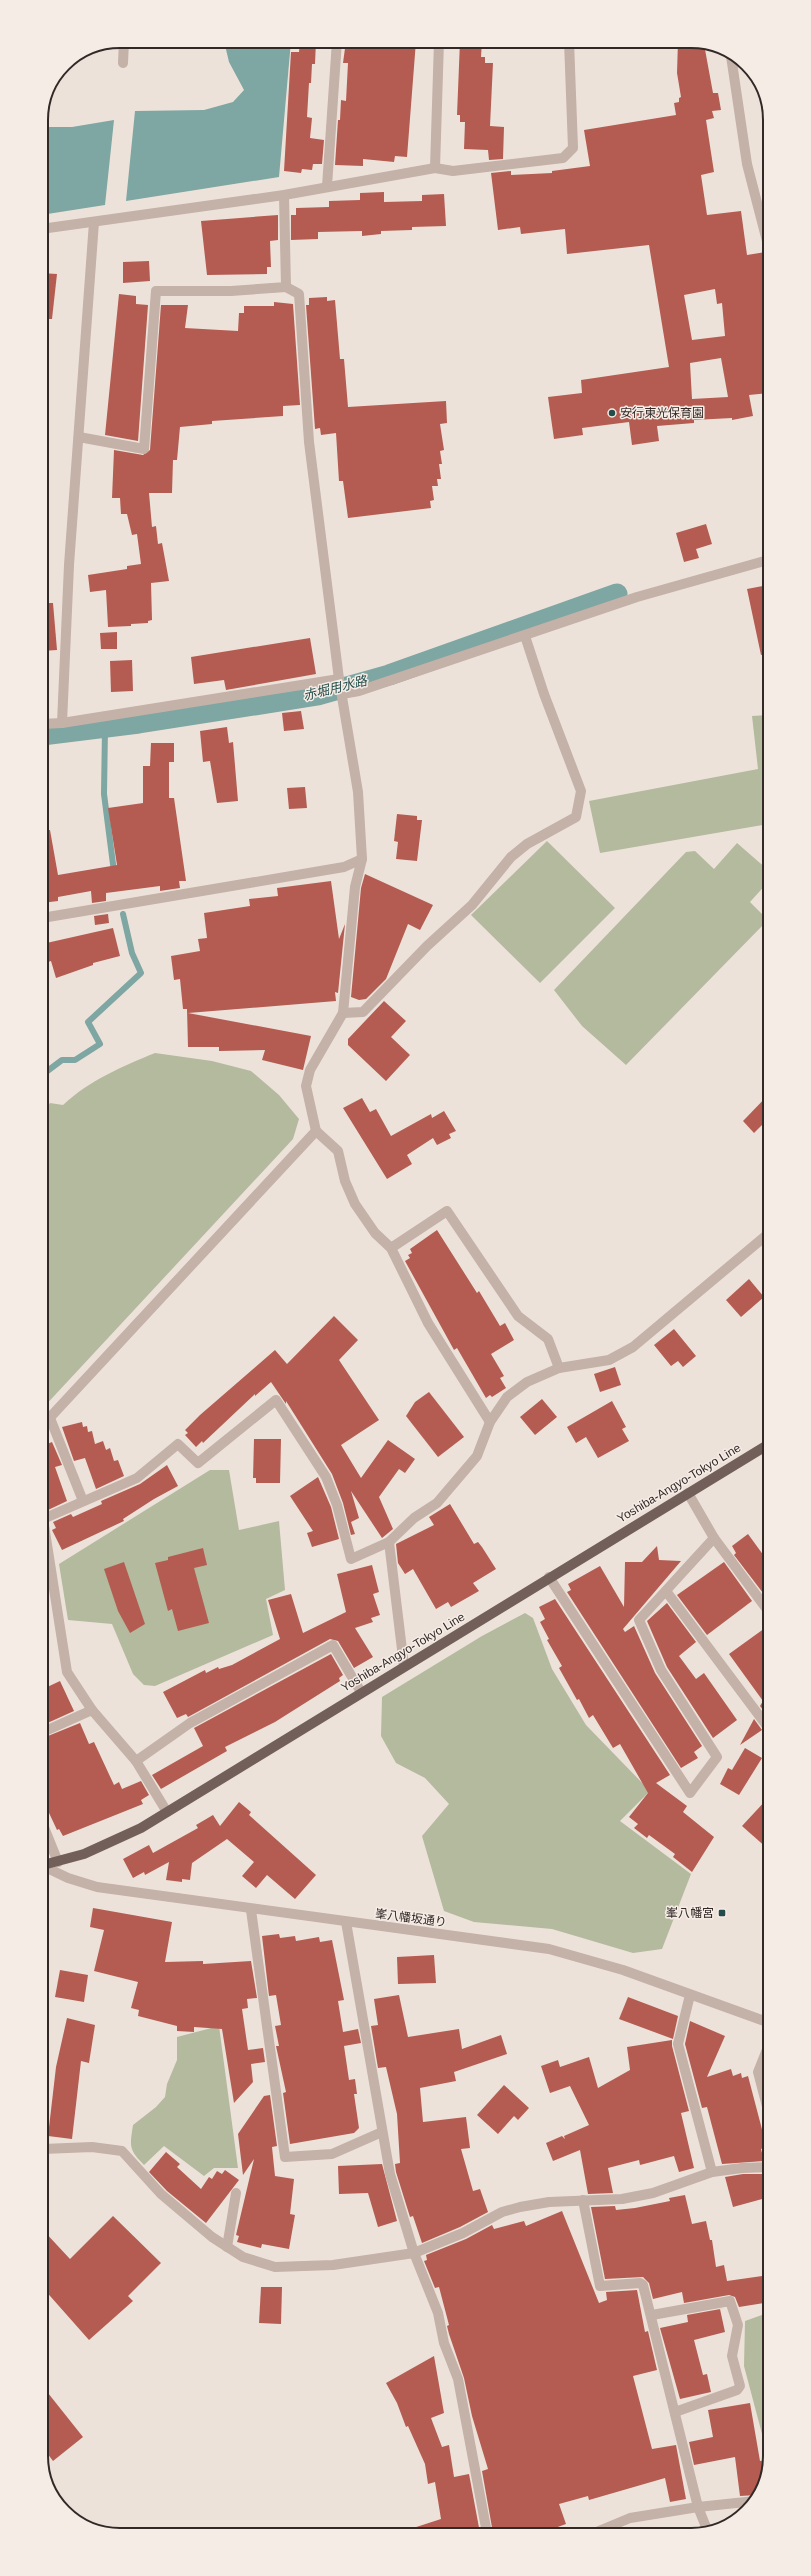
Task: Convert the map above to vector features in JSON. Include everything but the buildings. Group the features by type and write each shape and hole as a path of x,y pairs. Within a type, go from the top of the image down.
{"main road":[{"name":"Yoshiba-Angyo-Tokyo Line","path":"48,1865 116,1840 236,1772 361,1692 763,1448"}],"street":[{"path":"122,63 123,48"},
{"path":"327,186 337,48"},
{"path":"435,168 439,48"},
{"path":"48,228 284,195 327,186 435,168 453,171 563,158 573,148 569,48"},
{"path":"732,61 746,164 763,227"},
{"path":"284,195 286,287"},
{"path":"62,723 69,565 94,222"},
{"path":"79,437 144,449 156,291 231,291 286,287 298,294 309,442 339,679 358,792 362,859 355,887 343,1013 310,1070 306,1086 316,1131 338,1151 345,1181 355,1204 375,1232 391,1248 428,1323 490,1422"},
{"path":"342,694 525,636 636,598 763,561"},
{"path":"343,1013 364,1012 427,946 472,905 511,857 527,844 576,817 581,791 544,694 525,636"},
{"path":"48,724 62,723 339,679"},
{"path":"48,917 344,867 362,859"},
{"path":"83,1501 50,1418 316,1131"},
{"path":"391,1248 447,1211 518,1316 548,1339 559,1368"},
{"path":"48,1517 137,1478 178,1444 198,1463 276,1400 326,1477 337,1505 351,1559 389,1542 414,1518 437,1503 463,1475 477,1456 490,1422 507,1398 527,1382 559,1368 609,1360 633,1347 763,1238"},
{"path":"688,1493 714,1538 763,1604"},
{"path":"549,1577 690,1793 716,1757 661,1670 639,1620 714,1538"},
{"path":"389,1542 404,1666"},
{"path":"48,1551 67,1672 92,1710 136,1761 167,1812"},
{"path":"666,1591 763,1721"},
{"path":"136,1761 190,1723 333,1645 361,1692"},
{"path":"48,1730 92,1710"},
{"path":"48,1837 58,1862"},
{"name":"峯八幡坂通り","path":"48,1868 68,1878 97,1887 251,1910 549,1949 582,1957 763,2021"},
{"path":"251,1910 285,2157 332,2154 382,2132"},
{"path":"346,1922 390,2174 414,2253 438,2312 444,2343 458,2379 486,2528"},
{"path":"690,1995 678,2044 712,2172"},
{"path":"763,2060 758,2072 763,2091"},
{"path":"48,2149 92,2147 122,2151 162,2194 227,2247 243,2257 275,2267 333,2265 414,2253 463,2233 502,2212 549,2202 622,2199 653,2193 712,2172 742,2168 763,2167"},
{"path":"227,2247 236,2193"},
{"path":"583,2200 600,2286 640,2283 643,2285 652,2315 698,2507 706,2526"},
{"path":"652,2315 730,2301 738,2325 732,2356 740,2386 738,2390 675,2412"},
{"path":"606,2528 630,2518 698,2507 747,2502"}],"green space":[{"path":"763,715 763,825 600,853 589,801 758,769 752,716"},
{"path":"547,841 615,908 540,983 471,915"},
{"path":"737,843 763,866 763,888 750,902 763,915 763,925 626,1065 582,1026 554,990 686,852 695,851 714,869"},
{"path":"155,1053 212,1061 251,1071 279,1095 299,1119 293,1139 48,1403 48,1106 50,1103 63,1105 84,1088 118,1069"},
{"path":"210,1470 229,1470 239,1530 279,1521 285,1590 266,1599 273,1635 155,1686 144,1685 133,1674 112,1624 68,1620 59,1564"},
{"path":"525,1613 533,1618 552,1669 586,1725 650,1791 620,1821 691,1874 662,1949 633,1953 552,1929 474,1922 444,1911 422,1836 449,1804 425,1778 396,1763 381,1736 382,1697 482,1636"},
{"path":"219,2026 238,2168 214,2168 204,2176 164,2146 144,2165 135,2155 131,2147 133,2125 156,2107 165,2097 167,2084 177,2060 177,2037"},
{"path":"763,2315 763,2438 744,2366 745,2321"}],"water":[{"path":"226,48 290,48 279,177 126,201 135,111 204,110 233,102 244,90 229,62"},
{"path":"114,120 105,205 48,214 48,127 72,127"}],"waterway":[{"name":"赤堀用水路","path":"48,734 139,723 318,695 389,675 617,594"},
{"path":"105,728 104,794 114,872"},
{"path":"48,1070 62,1060 75,1060 100,1044 88,1022 141,973 132,953 123,914"}],"place":[{"name":"安行東光保育園","path":"612,413"},
{"name":"峯八幡宮","path":"722,1913"}]}
